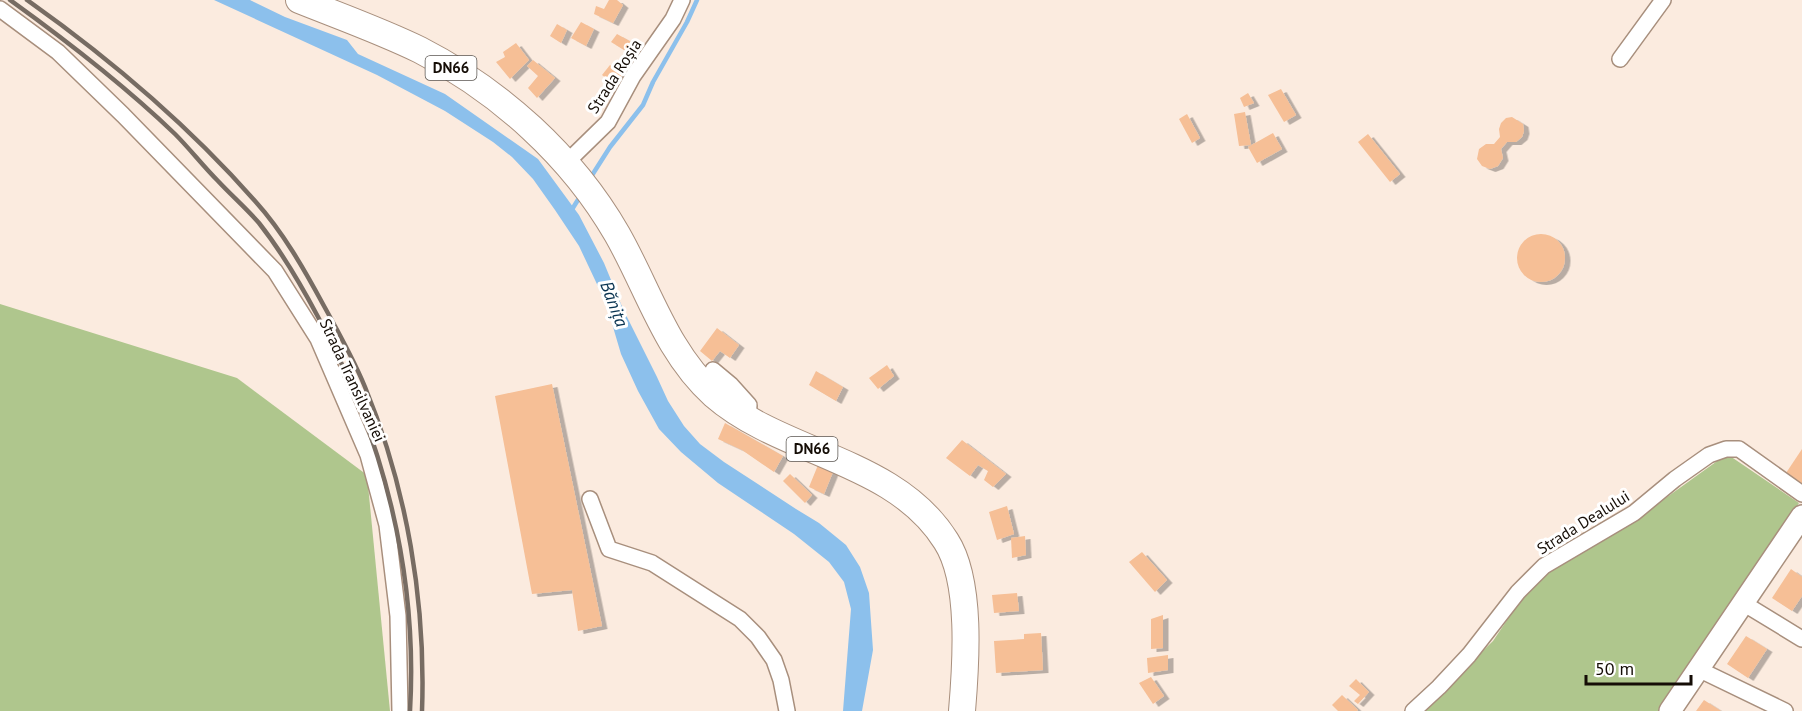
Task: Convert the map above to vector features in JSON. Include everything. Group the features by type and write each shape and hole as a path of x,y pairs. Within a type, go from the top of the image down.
{"highway":[{"name":"DN66","path":"299,0 400,41 458,71 511,110 571,170 597,204 620,239 665,330 683,360 715,395 748,419 876,480 915,505 938,528 953,553 961,583 964,626 962,711"}],"main road":[{"path":"1670,711 1802,516"}],"street":[{"name":"Strada Roșia","path":"571,170 608,122 633,76 673,19 682,0"},
{"path":"1620,58 1663,0"},
{"name":"Strada Transilvaniei","path":"0,9 58,52 123,115 275,271 318,339 368,455 387,525 398,616 400,711"},
{"path":"713,370 749,405 748,419"},
{"name":"Strada Dealului","path":"1413,711 1469,655 1518,592 1544,566 1634,513 1675,479 1709,455 1726,449 1739,449 1802,494"},
{"path":"590,499 609,549 652,563 740,619 758,637 774,660 781,680 787,711"},
{"path":"1743,603 1802,639"},
{"path":"1698,669 1785,711"}],"green space":[{"path":"0,304 237,378 367,475 390,711 0,711"},
{"path":"1727,454 1799,503 1660,711 1421,711 1493,641 1534,580 1649,510"}],"water":[{"name":"Bănița","path":"214,0 250,0 285,17 347,40 358,54 445,94 538,159 579,215 604,263 623,309 668,401 684,426 700,444 724,462 819,523 846,545 860,567 869,593 873,650 862,711 843,711 851,609 844,582 829,562 794,534 718,483 681,452 659,429 621,354 612,316 579,246 533,179 512,157 493,142 445,111 377,75"}],"building":[{"path":"609,0 617,0 623,5 613,23 594,14 596,6 604,9"},
{"path":"581,22 594,29 586,46 571,38"},
{"path":"557,24 567,30 561,43 550,36"},
{"path":"617,34 637,45 632,55 611,42"},
{"path":"516,43 529,60 510,79 496,62 505,57 503,52"},
{"path":"533,60 555,78 537,98 528,88 538,76 527,66"},
{"path":"610,65 622,75 615,85 602,75"},
{"path":"1281,89 1296,115 1284,122 1268,95"},
{"path":"1248,93 1254,103 1244,107 1240,98"},
{"path":"1245,112 1251,145 1239,146 1234,114"},
{"path":"1187,114 1200,138 1192,143 1179,119"},
{"path":"1512,117 1523,124 1522,137 1516,142 1507,142 1501,149 1503,158 1498,166 1490,169 1482,166 1477,159 1479,149 1486,144 1494,144 1500,137 1501,123 1506,118"},
{"path":"1273,133 1282,149 1257,163 1248,147"},
{"path":"1368,134 1400,174 1390,182 1358,142"},
{"path":"1541,234 1558,241 1565,258 1558,275 1541,282 1524,275 1517,258 1524,241"},
{"path":"717,328 739,345 730,358 720,351 712,361 700,351"},
{"path":"887,365 894,376 878,389 869,378"},
{"path":"816,371 843,387 836,401 809,385"},
{"path":"552,384 602,626 578,631 572,590 532,594 495,396"},
{"path":"725,423 783,456 774,472 742,450 718,439"},
{"path":"962,440 1006,474 993,487 984,480 988,471 978,465 970,476 946,458"},
{"path":"1802,449 1802,492 1782,479"},
{"path":"818,465 833,472 824,494 809,487"},
{"path":"790,474 812,495 805,503 783,481"},
{"path":"1007,506 1014,534 997,540 989,512"},
{"path":"1025,536 1026,555 1012,558 1011,538"},
{"path":"1142,552 1167,580 1155,592 1129,562"},
{"path":"1791,569 1802,577 1802,596 1792,611 1772,598"},
{"path":"1017,593 1019,611 994,613 992,595"},
{"path":"1163,615 1163,648 1151,649 1151,619"},
{"path":"1041,633 1043,670 996,673 994,641 1024,639 1024,634"},
{"path":"1746,636 1767,649 1748,678 1727,664"},
{"path":"1168,655 1168,670 1148,673 1147,658"},
{"path":"1151,677 1164,696 1153,704 1139,683"},
{"path":"1356,679 1369,692 1358,704 1354,701 1360,695 1349,686"},
{"path":"1342,695 1357,711 1338,711 1332,705"},
{"path":"1704,700 1721,711 1696,711"}],"waterway":[{"path":"589,180 610,147 643,105 697,0"},
{"path":"571,211 581,195"}],"railway":[{"path":"10,0 95,64 175,134 259,223 283,256 304,291 340,361 360,408 378,457 391,506 408,608 411,659 410,711"},
{"path":"27,0 118,69 203,146 275,225 316,292 346,346 365,387 380,426 403,506 411,546 421,629 422,711"}]}
